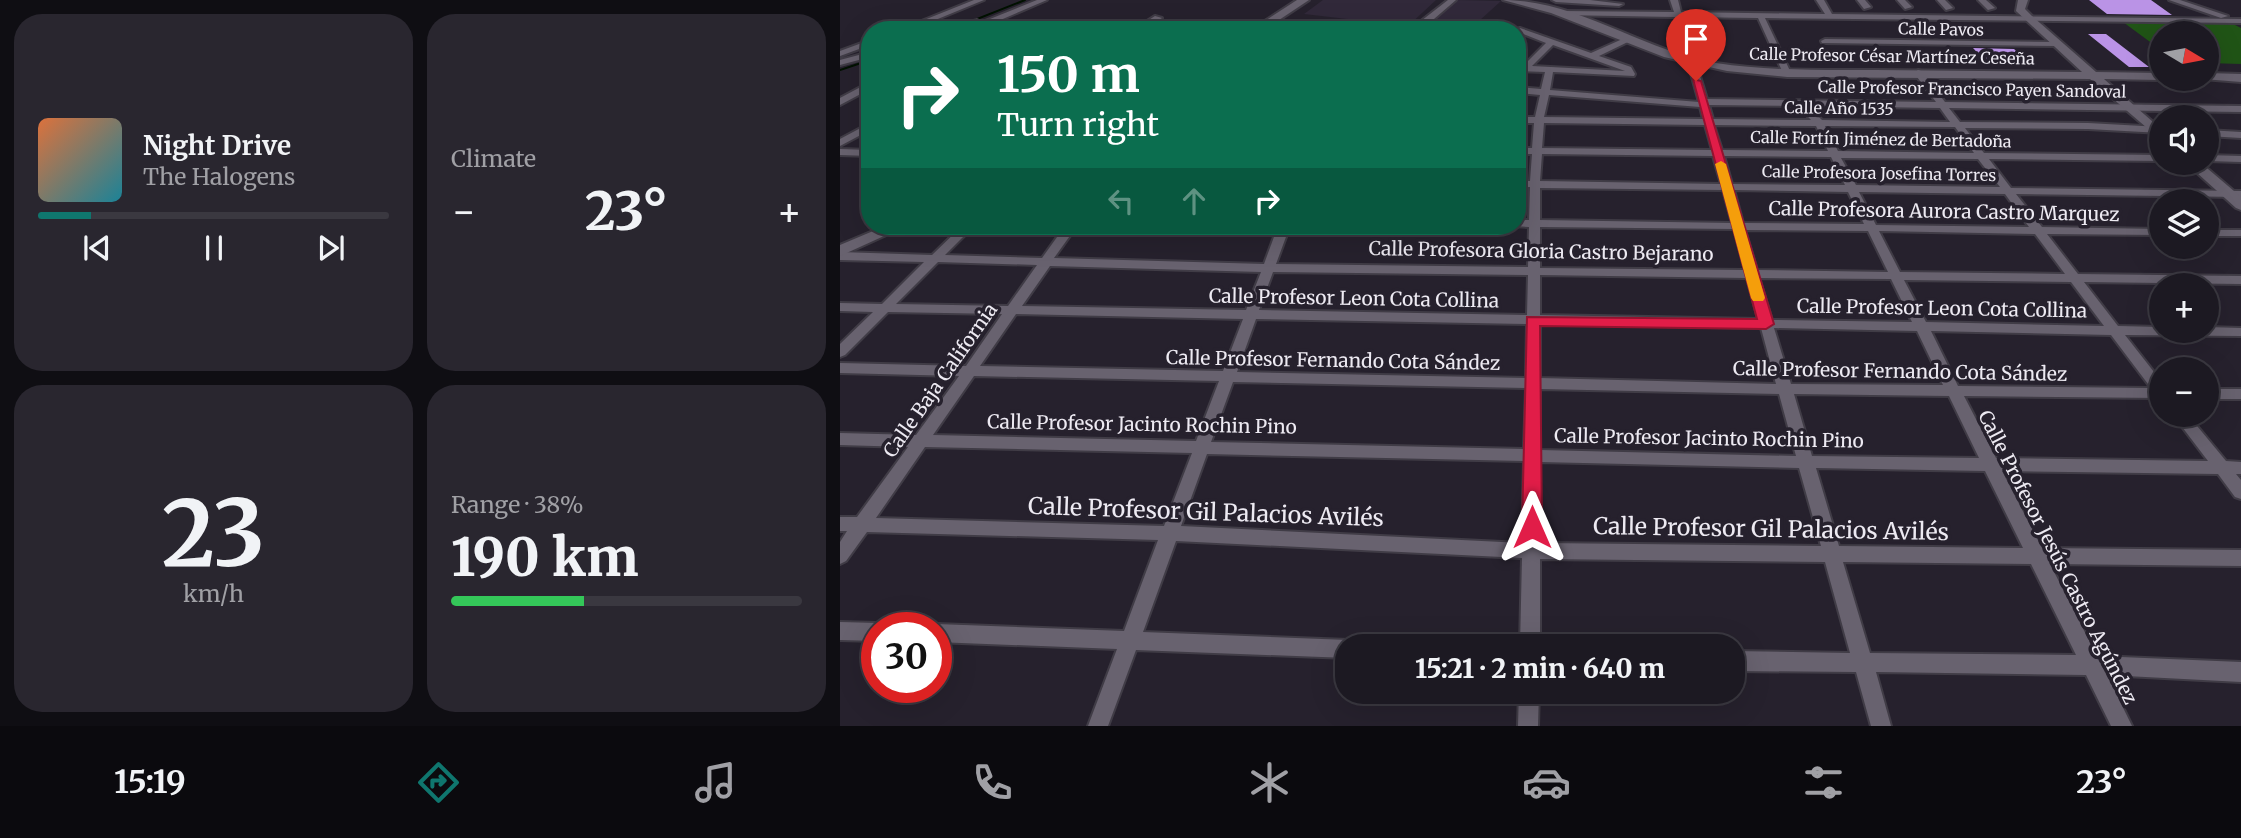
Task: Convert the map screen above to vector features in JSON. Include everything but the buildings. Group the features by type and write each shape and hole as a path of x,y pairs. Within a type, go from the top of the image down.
{"street":[{"path":"927,21 972,0"},
{"path":"927,21 980,0"},
{"path":"992,21 1043,0"},
{"path":"1270,21 1304,0"},
{"path":"1283,21 1316,0"},
{"path":"1426,21 1452,0"},
{"name":"Calle Profesor César Martínez Ceseña","path":"1508,0 1559,13 1690,61 1787,73 2149,76"},
{"path":"1556,0 1676,7 1761,16 2024,9 2057,44 2149,124"},
{"path":"1901,0 1908,8"},
{"path":"1941,0 1949,8"},
{"path":"1982,0 1991,8"},
{"path":"2173,0 2239,22"},
{"path":"1559,13 1822,3 1908,8 2024,9 2239,22"},
{"path":"1822,3 1830,16"},
{"path":"1676,7 1881,726"},
{"path":"1761,16 1787,73"},
{"path":"987,21 1000,18 1011,21"},
{"path":"1154,21 1158,19"},
{"path":"1526,34 1592,55 1632,72 1621,75 1526,68"},
{"path":"1592,55 1630,39"},
{"name":"Calle Pavos","path":"1825,41 2057,44"},
{"path":"1526,64 1552,42"},
{"path":"840,52 861,45"},
{"path":"840,63 861,58"},
{"path":"1530,634 1532,321 1539,120 1537,92 1550,69"},
{"path":"1918,73 1961,125 2149,376"},
{"path":"2219,77 2241,78"},
{"path":"840,102 861,90"},
{"name":"Calle Profesor Francisco Payen Sandoval","path":"1526,92 1703,103 2241,108"},
{"path":"2068,106 2088,126"},
{"name":"Calle Profesor Jesús Castro Agúndez","path":"1805,108 1819,123 2122,726"},
{"name":"Calle Año 1535","path":"1526,120 2088,126 2149,131"},
{"path":"840,143 861,131"},
{"path":"2219,134 2241,135"},
{"name":"Calle Fortín Jiménez de Bertadoña","path":"1526,151 2149,158"},
{"path":"840,152 861,153"},
{"path":"2219,158 2241,159"},
{"path":"2209,175 2234,194 2241,205"},
{"name":"Calle Profesora Josefina Torres","path":"1526,184 2234,194"},
{"name":"Calle Profesora Aurora Castro Marquez","path":"1526,223 2149,232"},
{"path":"2219,233 2241,233"},
{"path":"840,253 879,235"},
{"path":"840,352 958,235"},
{"name":"Calle Baja California","path":"840,556 1065,235"},
{"path":"1098,726 1280,235"},
{"name":"Calle Profesora Gloria Castro Bejarano","path":"840,253 1045,263 1267,268 1533,269 2077,280 2241,280"},
{"name":"Calle Profesor Leon Cota Collina","path":"840,307 2149,331"},
{"path":"2219,332 2241,332"},
{"name":"Calle Profesor Fernando Cota Sández","path":"840,368 1784,389 2149,392"},
{"path":"2219,394 2241,394"},
{"path":"2189,427 2241,492"},
{"name":"Calle Profesor Jacinto Rochin Pino","path":"840,439 1805,462 2241,468"},
{"name":"Calle Profesor Gil Palacios Avilés","path":"840,524 1168,533 1532,551 2241,558"},
{"path":"840,631 861,632"},
{"path":"952,634 1130,638 1335,648"},
{"path":"1745,661 2091,665 2241,672"},
{"path":"1528,726 1529,704"}],"shaded area":[{"path":"1323,0 1436,0 1413,21 1365,21 1304,14"},
{"path":"1456,0 1501,1 1479,21 1433,21"}],"green space":[{"path":"2123,22 2149,22 2149,41"},
{"path":"2219,24 2233,24 2241,28 2241,64 2219,63"}],"waterway":[{"path":"972,21 1025,0"},
{"path":"840,70 861,63"}],"slow traffic":[{"path":"1721,164 1758,298"}],"route":[{"path":"1532,527 1532,321 1766,324 1696,81"}]}
